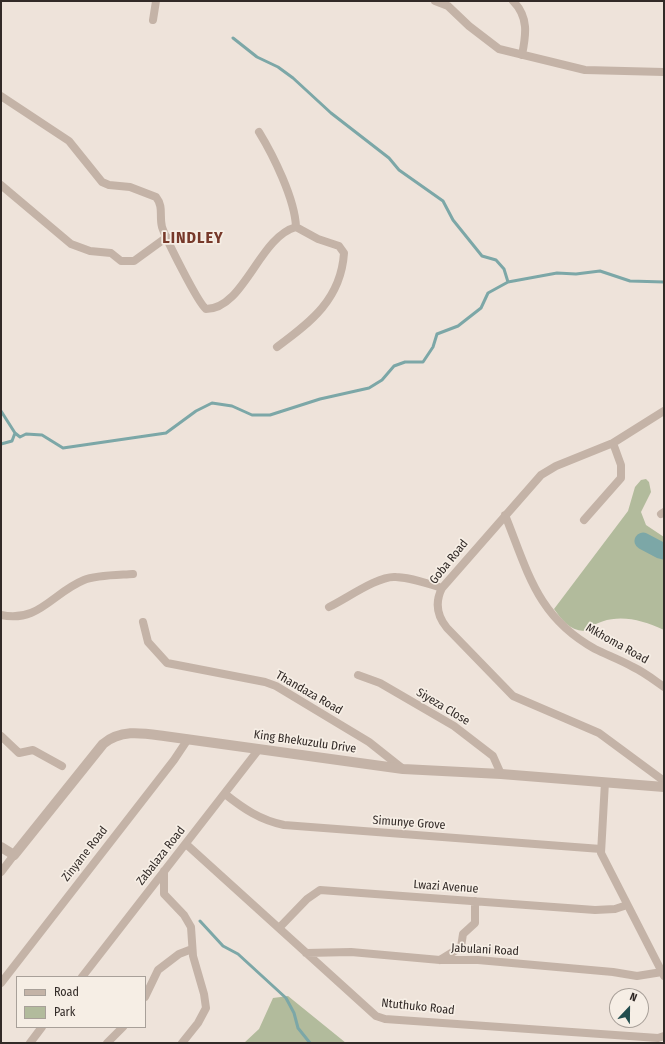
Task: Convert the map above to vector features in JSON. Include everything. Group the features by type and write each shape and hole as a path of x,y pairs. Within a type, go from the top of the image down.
{"street":[{"path":"153,20 156,1"},
{"path":"436,1 448,6 496,47 519,53 522,56 585,70 664,72"},
{"path":"514,1 525,19 526,32 522,56"},
{"path":"1,96 69,140 102,182 110,185 135,188 156,197 160,206 163,228 167,237 203,307 206,309 216,309 246,281 275,240 288,229 296,226"},
{"path":"259,132 269,149 292,205 296,226 318,239 339,246 344,253 344,262 341,273 331,298 306,325 277,347"},
{"path":"1,185 71,244 90,251 111,253 121,261 134,261 167,237"},
{"name":"Goba Road","path":"664,411 613,443 545,472 442,588 438,596 437,606 442,621 503,688 518,699 599,733 664,780"},
{"path":"584,520 621,478 622,465 613,443"},
{"name":"Mkhoma Road","path":"506,515 534,586 548,611 594,648 633,666 664,686"},
{"path":"1,615 16,618 37,611 73,585 86,579 133,574"},
{"path":"329,607 377,580 395,576 416,580 442,588"},
{"name":"Thandaza Road","path":"143,622 148,642 167,663 265,682 276,686 369,742 404,769"},
{"name":"Siyeza Close","path":"358,675 380,683 454,726 494,756 501,774"},
{"name":"King Bhekuzulu Drive","path":"14,855 103,744 109,739 120,734 132,733 188,739 404,769 501,774 664,787"},
{"path":"1,736 19,753 33,750 62,766"},
{"name":"Zinyane Road","path":"1,983 170,766 188,739"},
{"name":"Zabalaza Road","path":"83,976 259,749"},
{"path":"605,782 601,850 602,857 663,974"},
{"name":"Simunye Grove","path":"225,794 257,817 284,825 601,850"},
{"name":"Ntuthuko Road","path":"186,844 364,1007 380,1018 658,1038 664,1036"},
{"path":"1,847 14,855 1,872"},
{"path":"164,871 164,894 184,915 191,927 192,949 204,994 206,1008 198,1023 182,1043"},
{"name":"Lwazi Avenue","path":"279,928 307,899 320,890 595,910 610,910 627,906"},
{"path":"440,960 461,947 463,934 475,922 475,901"},
{"path":"146,994 158,970 179,954 192,949"},
{"name":"Jabulani Road","path":"306,953 351,952 440,960 478,960 607,972 632,976 663,974"},
{"path":"30,1043 41,1028"},
{"path":"107,1043 122,1028"}],"green space":[{"path":"646,479 649,482 651,492 641,512 646,525 664,537 664,630 643,622 623,618 604,621 584,631 574,629 563,621 554,609 628,511 635,487 641,480"},
{"path":"288,996 346,1043 244,1043 259,1029 273,998"}],"waterway":[{"path":"233,38 257,57 278,67 293,78 331,113 389,158 399,170 443,201 453,220 482,256 496,260 504,269 508,282"},
{"path":"1,411 15,433 20,437 26,434 42,435 63,448 166,433 196,411 212,403 232,406 252,415 270,415 320,399 369,388 382,380 394,366 405,362 423,362 433,347 437,334 458,326 481,308 488,293 508,282 557,273 576,274 600,271 630,281 664,282"},
{"path":"1,444 12,441 15,433"},
{"path":"643,541 664,551"},
{"path":"200,921 223,946 238,954 286,998 294,1013 298,1028 310,1043"}],"district":[{"name":"LINDLEY","path":"193,239"}]}
